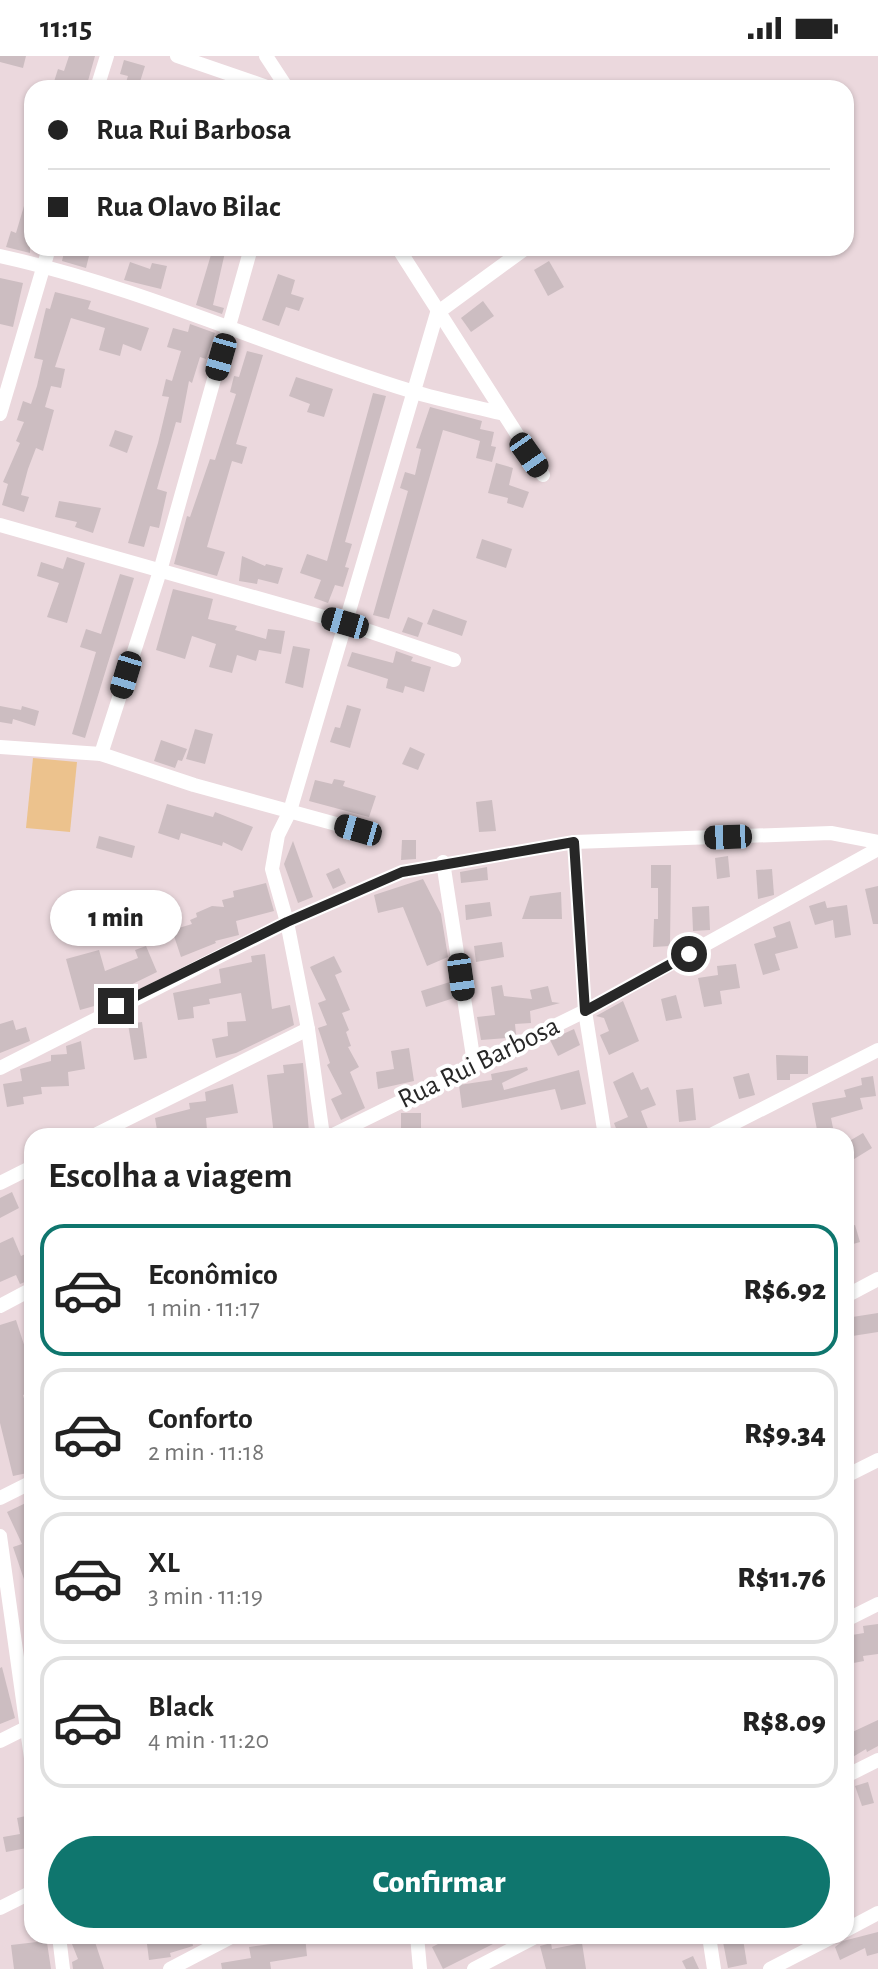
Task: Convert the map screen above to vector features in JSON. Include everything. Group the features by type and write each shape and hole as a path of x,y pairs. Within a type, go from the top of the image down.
{"street":[{"path":"100,80 107,56"},
{"path":"177,56 247,80"},
{"path":"266,56 282,80"},
{"path":"0,256 44,266 229,326 412,391 500,413"},
{"path":"0,414 47,256"},
{"path":"101,754 160,571 249,256"},
{"path":"403,256 500,413 543,475"},
{"path":"322,1128 308,1029 287,922 272,869 278,835 290,811 437,313 515,256"},
{"path":"0,525 345,623 454,660"},
{"path":"0,747 101,754 194,785 358,830"},
{"path":"0,1068 287,922 402,872 443,862 574,842 831,833 878,842"},
{"path":"574,842 585,1011 604,1128"},
{"name":"Rua Rui Barbosa","path":"347,1128 585,1011 878,849"},
{"path":"443,862 474,1063"},
{"path":"109,1128 308,1029"},
{"path":"725,1128 878,1050"},
{"path":"0,1183 24,1171"},
{"path":"854,1292 878,1279"},
{"path":"0,1306 24,1293"},
{"path":"854,1472 878,1460"},
{"path":"0,1498 24,1486"},
{"path":"0,1536 24,1693"},
{"path":"854,1616 878,1604"},
{"path":"0,1741 24,1729"},
{"path":"854,1772 878,1760"},
{"path":"0,1908 24,1896"},
{"path":"854,1926 878,1913"},
{"path":"60,1944 63,1969"},
{"path":"170,1969 218,1944"},
{"path":"418,1944 420,1969"},
{"path":"474,1969 522,1944"},
{"path":"710,1944 714,1969"},
{"path":"770,1969 818,1944"}],"shaded area":[{"path":"33,758 77,762 70,832 26,828"}],"building":[{"path":"0,56 26,56 23,68 0,62"},
{"path":"69,56 95,56 88,80 55,80 58,69 64,71"},
{"path":"124,60 145,66 141,80 127,80 128,76 120,74"},
{"path":"24,206 24,252 6,247 11,231 16,233"},
{"path":"63,256 89,256 86,268 62,261"},
{"path":"211,256 224,256 213,305 224,308 222,314 196,305"},
{"path":"549,261 564,287 548,296 534,270"},
{"path":"130,262 150,269 152,263 167,266 161,289 124,280"},
{"path":"278,274 295,280 291,294 304,298 299,311 286,307 279,326 262,320"},
{"path":"0,278 23,283 13,327 0,324"},
{"path":"55,292 91,301 88,309 149,328 141,351 123,344 120,356 99,350 105,328 71,318 55,367 65,369 61,388 51,386 45,407 54,410 43,451 36,448 21,495 29,497 24,512 2,505 8,484 3,482 20,443 16,441 24,422 17,420 23,401 31,404 37,386 43,360 34,358 46,308 50,309"},
{"path":"483,301 494,316 471,332 461,318"},
{"path":"190,324 215,333 206,359 200,357 192,383 189,381 181,423 176,422 157,489 167,492 159,528 150,526 144,547 128,543 169,397 162,396 166,379 172,381 181,351 167,347 173,328 188,332"},
{"path":"247,351 263,355 236,444 247,447 242,464 232,461 207,547 225,552 217,576 174,564 187,516 190,517 210,459 215,460 236,394 230,392 234,376 239,377"},
{"path":"296,377 333,389 324,417 307,412 310,404 289,396"},
{"path":"373,393 386,396 345,542 352,544 345,567 349,568 343,587 335,585 328,603 314,598 321,580 300,573 307,554 327,561"},
{"path":"430,407 482,421 480,429 494,432 491,446 496,447 492,462 476,458 480,441 443,430 389,619 373,615 408,491 400,488 405,472 415,475 421,449 416,448"},
{"path":"115,430 133,436 127,453 109,446"},
{"path":"496,463 513,468 509,485 529,492 523,508 507,503 508,498 488,493"},
{"path":"59,501 101,508 93,533 75,527 77,522 55,517"},
{"path":"482,539 512,549 506,568 476,558"},
{"path":"242,556 265,566 283,568 278,584 258,579 257,584 239,581"},
{"path":"67,557 85,563 67,623 47,617 59,583 37,576 41,562 63,569"},
{"path":"120,574 134,578 85,738 72,734 96,652 80,647 86,629 101,634"},
{"path":"173,589 213,599 208,619 237,626 235,630 266,639 268,629 285,631 281,654 259,650 256,661 237,655 232,673 209,667 216,644 192,636 185,659 156,650"},
{"path":"433,609 467,621 462,636 427,624"},
{"path":"408,617 423,623 418,637 402,632"},
{"path":"293,646 310,649 303,688 285,683"},
{"path":"396,651 413,657 411,661 431,667 424,692 405,686 403,693 386,688 388,679 347,666 352,652 393,663"},
{"path":"347,705 361,709 350,748 330,742 335,727 340,728"},
{"path":"0,706 21,710 22,706 39,711 35,726 13,719 12,724 0,722"},
{"path":"195,729 213,734 205,764 186,759"},
{"path":"161,740 187,749 175,768 154,761"},
{"path":"410,747 425,754 418,770 402,764"},
{"path":"334,779 345,781 343,786 376,796 369,817 309,801 315,780 332,784"},
{"path":"492,800 496,831 479,832 476,802"},
{"path":"167,804 213,817 215,812 253,827 242,851 223,842 222,846 181,833 179,840 158,833"},
{"path":"99,836 135,846 132,858 96,848"},
{"path":"402,840 416,840 416,859 401,860"},
{"path":"293,841 313,897 298,903 284,864"},
{"path":"728,856 730,877 717,879 715,858"},
{"path":"651,865 671,865 670,946 653,947 654,919 658,919 658,888 651,888"},
{"path":"487,867 488,880 461,883 460,872"},
{"path":"339,868 346,883 333,889 326,874"},
{"path":"772,869 774,895 758,899 756,870"},
{"path":"423,879 441,914 448,957 427,966 403,907 378,913 374,895"},
{"path":"266,883 274,911 236,921 239,935 215,941 181,957 172,930 192,924 190,920 197,917 196,913 212,906 224,907 222,900 234,897 233,891"},
{"path":"878,886 878,924 873,924 865,889"},
{"path":"561,892 562,919 522,919 530,896"},
{"path":"825,901 827,908 847,905 851,935 835,938 833,920 815,925 809,906"},
{"path":"490,902 492,916 466,920 465,905"},
{"path":"709,906 710,930 693,931 692,907"},
{"path":"790,921 798,948 775,954 780,970 763,975 754,944 776,937 773,927"},
{"path":"502,942 504,957 476,962 474,946"},
{"path":"146,946 157,972 112,994 113,999 105,1003 80,1010 66,959 99,950 105,971 138,958 135,950"},
{"path":"265,954 272,1009 290,1005 294,1025 236,1053 216,1058 212,1039 228,1036 227,1022 246,1021 241,993 209,999 210,1004 193,1007 194,1018 178,1020 173,993 221,983 219,969 252,962 251,956"},
{"path":"334,956 342,972 335,975 350,1010 342,1013 349,1030 346,1032 351,1046 348,1047 359,1067 350,1072 365,1108 341,1120 331,1099 342,1094 327,1065 330,1063 318,1028 327,1025 318,1003 326,1000 310,967"},
{"path":"736,964 740,988 720,991 722,1004 704,1007 698,978 718,975 717,966"},
{"path":"450,982 454,998 426,1007 421,991"},
{"path":"502,985 504,996 532,999 530,990 548,986 552,1002 560,1003 530,1011 531,1023 515,1024 516,1034 507,1038 481,1040 477,1017 495,1015 491,987"},
{"path":"676,995 682,1018 666,1021 661,999"},
{"path":"623,1001 639,1041 609,1055 600,1035 609,1031 604,1018 596,1016"},
{"path":"13,1020 16,1030 26,1027 30,1041 0,1053 0,1024"},
{"path":"142,1022 147,1058 134,1060 128,1024"},
{"path":"574,1029 580,1045 558,1056 550,1040"},
{"path":"81,1041 85,1069 68,1072 69,1086 41,1087 42,1094 23,1097 24,1104 7,1107 3,1084 22,1081 20,1069 51,1061 51,1055 67,1054 66,1046"},
{"path":"409,1048 414,1081 378,1089 376,1072 394,1069 391,1051"},
{"path":"776,1055 808,1056 808,1074 790,1074 790,1080 777,1080"},
{"path":"303,1063 309,1128 273,1128 267,1075 284,1073 283,1065"},
{"path":"527,1067 528,1070 502,1083 504,1090 579,1070 586,1104 561,1110 555,1089 462,1108 459,1085 492,1080 491,1074"},
{"path":"633,1072 641,1090 648,1087 656,1105 641,1111 648,1128 616,1128 614,1123 628,1117 613,1082"},
{"path":"749,1073 755,1095 739,1099 733,1077"},
{"path":"873,1076 876,1096 860,1098 863,1109 831,1118 833,1128 817,1128 812,1103 846,1097 844,1090 862,1085 861,1078"},
{"path":"233,1084 238,1113 206,1118 207,1128 157,1128 155,1118 190,1109 189,1103 206,1101 205,1092"},
{"path":"693,1088 696,1120 679,1122 676,1090"},
{"path":"401,1113 421,1113 421,1128 401,1128"},
{"path":"863,1133 872,1148 854,1159 854,1138"},
{"path":"12,1192 19,1208 0,1218 0,1198"},
{"path":"854,1225 860,1242 854,1244"},
{"path":"13,1237 21,1256 24,1255 24,1282 20,1284 16,1275 0,1282 0,1243"},
{"path":"878,1313 878,1332 854,1336 854,1317"},
{"path":"16,1320 24,1344 24,1474 13,1476 0,1423 0,1325"},
{"path":"24,1504 24,1579 13,1547 22,1544 7,1512"},
{"path":"878,1624 878,1654 863,1656 864,1661 854,1663 854,1635 864,1633 863,1626"},
{"path":"0,1668 15,1718 0,1724"},
{"path":"878,1720 878,1746 854,1756 854,1731"},
{"path":"868,1782 874,1803 862,1806 855,1786"},
{"path":"24,1816 24,1849 6,1852 3,1837 20,1834 17,1818"},
{"path":"878,1932 878,1953 867,1956 865,1948 840,1960 835,1947 854,1944 854,1938"},
{"path":"47,1944 51,1969 14,1969 11,1945"},
{"path":"72,1944 96,1944 104,1969 73,1969 72,1962 78,1959"},
{"path":"147,1944 193,1944 170,1953 171,1957 149,1960"},
{"path":"306,1944 307,1956 270,1962 271,1969 222,1969 221,1963 251,1958 249,1947"},
{"path":"438,1944 493,1944 443,1969 432,1947"},
{"path":"551,1944 552,1949 582,1944 586,1969 546,1969 540,1946"},
{"path":"723,1944 744,1944 747,1964 728,1968"},
{"path":"693,1956 699,1969 686,1969 682,1961"}],"route":[{"path":"116,1006 287,922 402,872 443,862 574,842 585,1011 689,954"}]}
